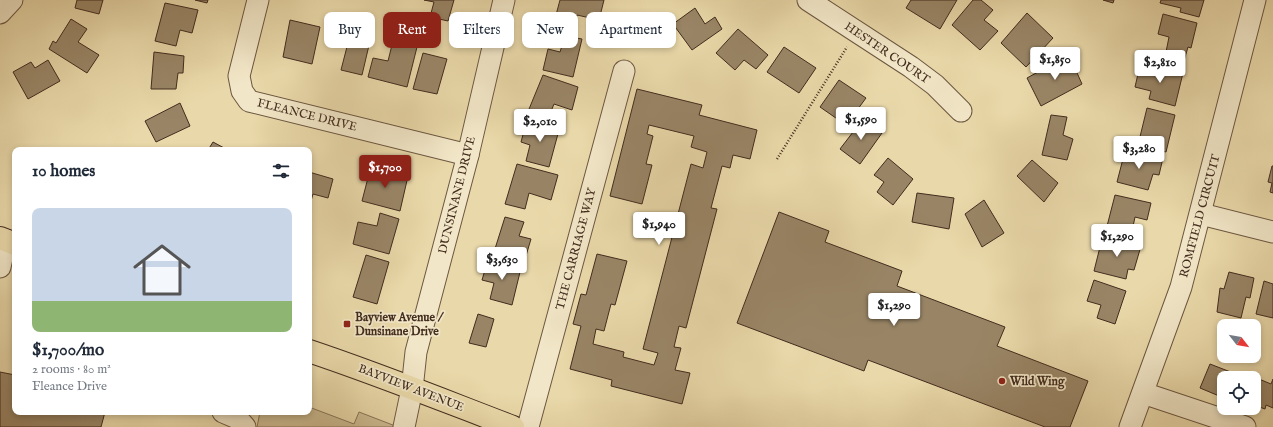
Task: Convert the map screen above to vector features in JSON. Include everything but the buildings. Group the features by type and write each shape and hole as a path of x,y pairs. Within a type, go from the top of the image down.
{"main road":[{"name":"BAYVIEW AVENUE","path":"312,352 374,372 412,389 513,427"}],"street":[{"path":"0,13 12,0"},
{"name":"FLEANCE DRIVE","path":"258,0 239,76 242,91 248,101 468,155"},
{"name":"DUNSINANE DRIVE","path":"404,427 412,389 416,352 468,155 504,0"},
{"name":"HESTER COURT","path":"808,0 911,67 935,86 961,111"},
{"name":"ROMFIELD CIRCUIT","path":"1130,427 1181,287 1255,0"},
{"name":"THE CARRIAGE WAY","path":"528,427 624,71"},
{"path":"1201,214 1273,232"},
{"path":"0,267 7,241"},
{"path":"1143,393 1245,427"},
{"path":"230,415 237,418 245,427"}],"path":[{"path":"777,159 856,32"}],"shaded area":[{"path":"312,408 354,424 359,412 398,427 257,427 259,415 312,415"}],"place":[{"name":"Bayview Avenue / Dunsinane Drive","path":"347,324"},
{"name":"Wild Wing","path":"1002,381"}]}
